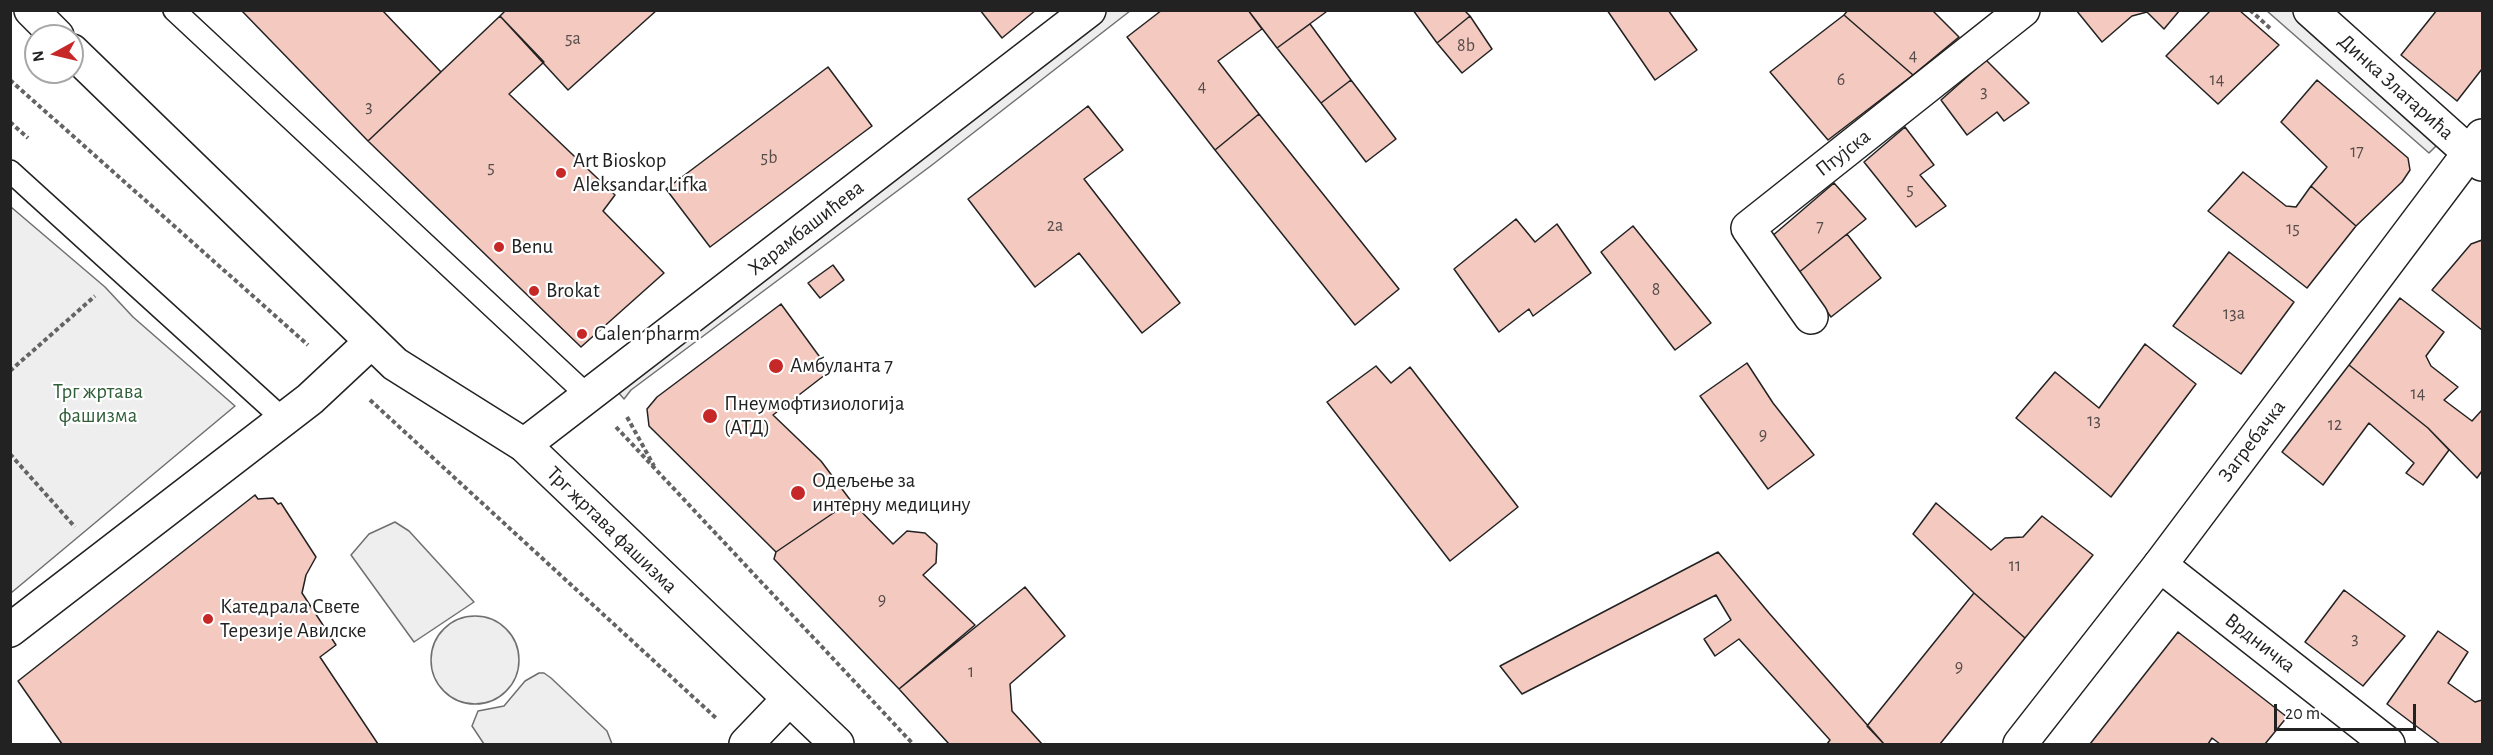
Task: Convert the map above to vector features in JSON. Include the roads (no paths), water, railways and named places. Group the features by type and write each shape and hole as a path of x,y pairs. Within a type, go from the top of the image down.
{"street":[{"name":"Харамбашићева","path":"524,445 1089,10"},
{"name":"Птујска","path":"1811,317 1748,228 2023,10"},
{"name":"Динка Златарића","path":"2310,10 2478,151"},
{"name":"Трг жртава фашизма","path":"84,63 395,364 524,445 837,744"},
{"name":"Загребачка","path":"2020,744 2478,151"},
{"path":"10,630 340,374 371,342"},
{"name":"Врдничка","path":"2160,565 2388,744"},
{"path":"746,744 789,699"}],"lane":[{"path":"174,10 587,395"},
{"path":"10,171 283,419"}],"place":[{"name":"Art Bioskop Aleksandar Lifka","path":"561,173"},
{"name":"Benu","path":"499,247"},
{"name":"Brokat","path":"534,291"},
{"name":"Galen pharm","path":"582,334"},
{"name":"Амбуланта 7","path":"776,366"},
{"name":"Пнеумофтизиологија (АТД)","path":"710,416"},
{"name":"Одељење за интерну медицину","path":"798,493"},
{"name":"Катедрала Свете Терезије Авилске","path":"208,619"}]}
